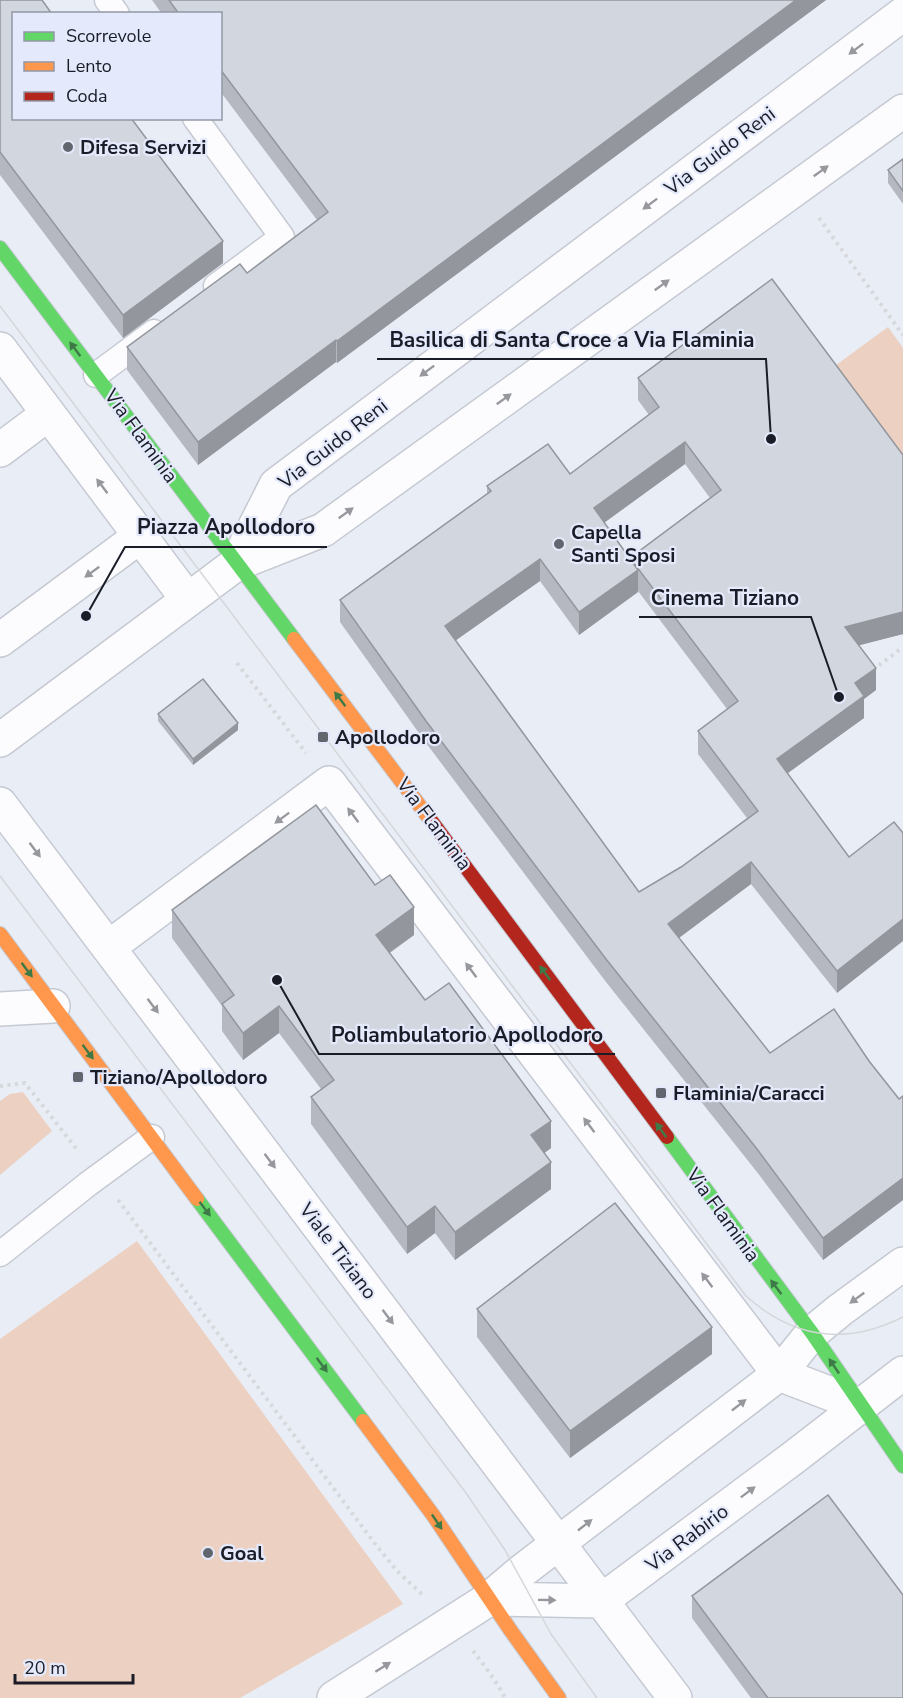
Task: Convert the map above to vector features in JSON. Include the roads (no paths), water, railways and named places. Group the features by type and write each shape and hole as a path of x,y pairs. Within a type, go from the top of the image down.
{"street":[{"name":"Via Guido Reni","path":"236,564 276,485 903,14"},
{"path":"0,740 236,564 323,530 903,111"},
{"name":"Via Flaminia","path":"0,248 466,867 812,1333 903,1466"},
{"path":"0,349 188,600"},
{"path":"0,450 48,414"},
{"path":"0,639 140,537"},
{"path":"109,947 328,783 779,1374 860,1406"},
{"name":"Viale Tiziano","path":"0,804 675,1698"},
{"path":"0,934 433,1515 559,1698"},
{"path":"0,1009 53,1006"},
{"path":"334,1698 489,1599 522,1571 779,1374 812,1333 903,1264"},
{"name":"Via Rabirio","path":"601,1601 794,1458 903,1373"},
{"path":"489,1599 601,1601"}],"lane":[{"path":"196,120 282,237 198,300"},
{"path":"96,375 170,320"},
{"path":"0,1254 152,1137"}],"tram line":[{"path":"0,306 746,1296 783,1322 821,1334 861,1332 903,1317"},
{"path":"0,876 466,1493 505,1550 551,1634 597,1698"}],"place":[{"name":"Difesa Servizi","path":"68,147"},
{"name":"Basilica di Santa Croce a Via Flaminia","path":"771,439"},
{"name":"Capella Santi Sposi","path":"559,544"},
{"name":"Piazza Apollodoro","path":"86,616"},
{"name":"Cinema Tiziano","path":"839,697"},
{"name":"Apollodoro","path":"323,737"},
{"name":"Poliambulatorio Apollodoro","path":"277,980"},
{"name":"Tiziano/Apollodoro","path":"78,1077"},
{"name":"Flaminia/Caracci","path":"661,1093"},
{"name":"Goal","path":"208,1553"}]}
